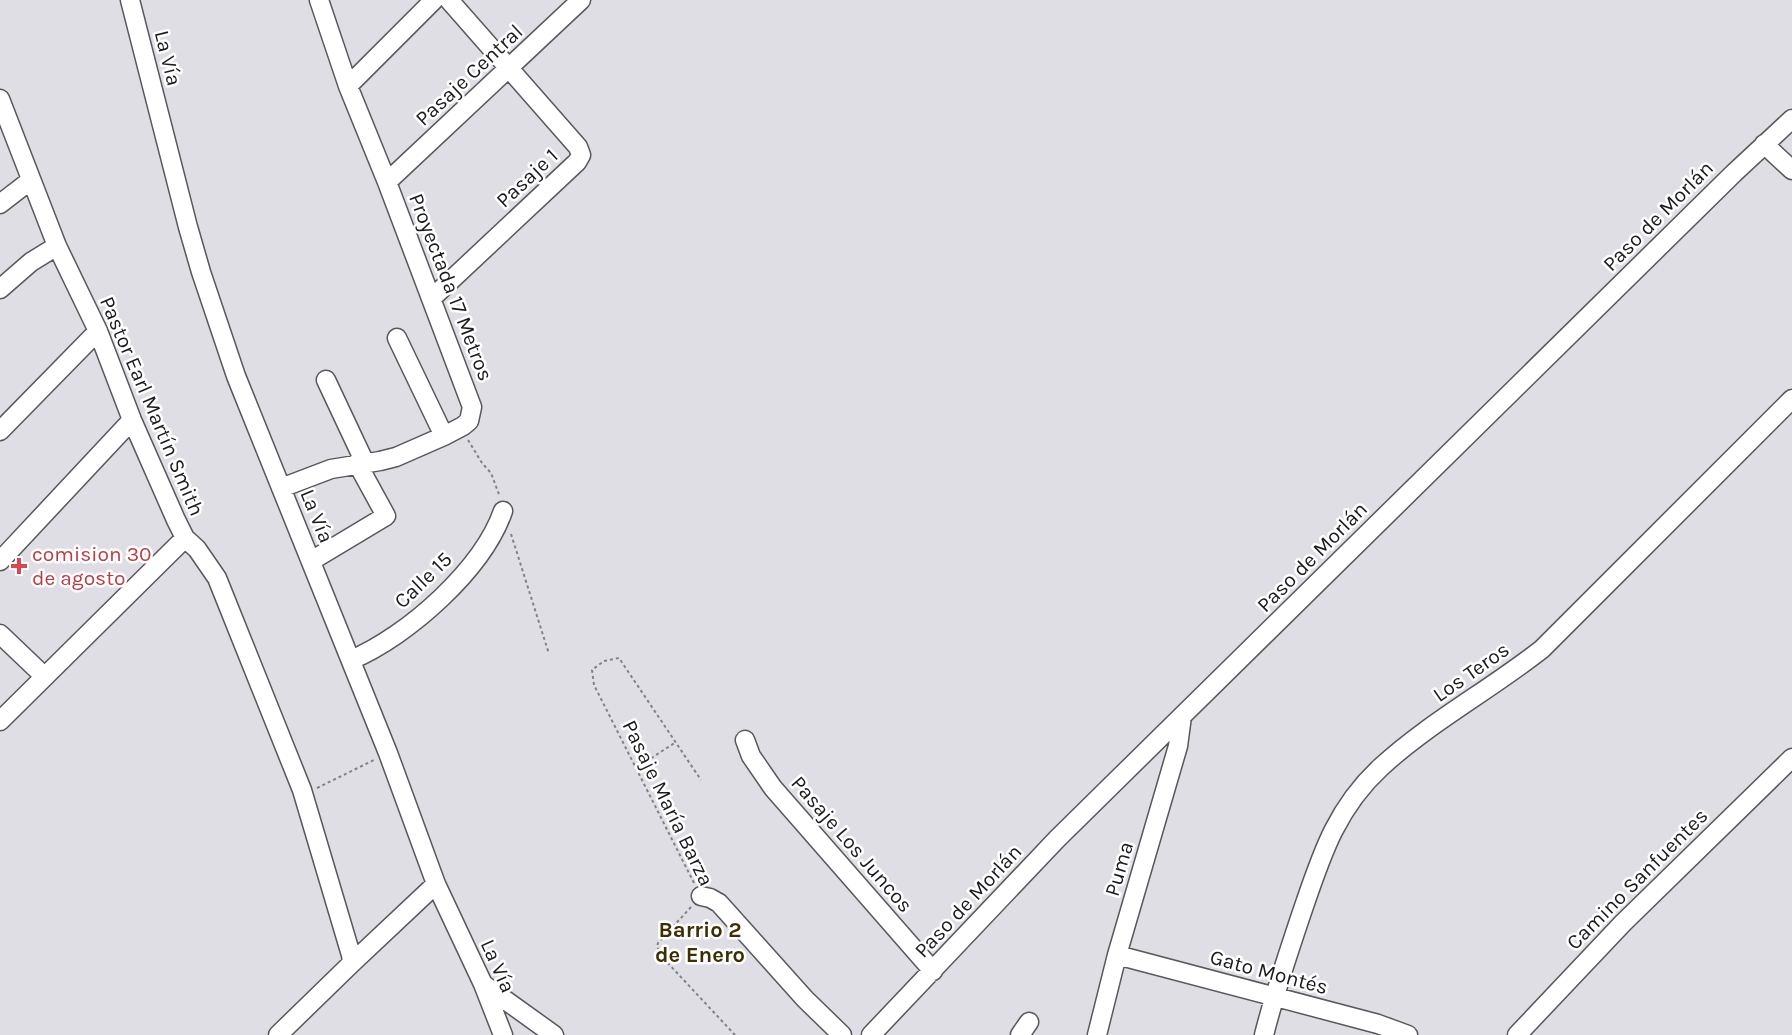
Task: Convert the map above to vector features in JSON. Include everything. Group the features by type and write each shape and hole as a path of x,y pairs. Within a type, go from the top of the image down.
{"street":[{"name":"La Vía","path":"130,0 201,272 236,376 388,753 436,884 483,984 503,1035"},
{"name":"Proyectada 17 Metros","path":"319,0 348,86 470,399 471,414 469,421 463,426"},
{"path":"348,86 434,0"},
{"name":"Pasaje 1","path":"432,298 579,159 580,151 579,147 449,0"},
{"name":"Pasaje Central","path":"387,182 581,0"},
{"name":"Pastor Earl Martín Smith","path":"0,99 5,128 31,180 57,246 98,331 132,420 185,537 197,549 217,579 302,790 352,963"},
{"name":"Paso de Morlán","path":"871,1035 1057,839 1792,119"},
{"path":"1764,144 1792,170"},
{"path":"0,204 31,180"},
{"path":"0,289 31,262 57,246"},
{"path":"0,431 98,331"},
{"path":"397,338 444,436"},
{"path":"311,561 386,516 326,381"},
{"name":"Los Teros","path":"1264,1035 1274,997 1327,842 1352,799 1364,784 1392,757 1450,714 1512,673 1542,649 1792,399"},
{"path":"0,561 132,420"},
{"path":"281,488 324,471 396,457 463,426"},
{"name":"Calle 15","path":"351,660 374,649 409,626 452,586 482,551 498,526 503,511"},
{"path":"0,721 185,537"},
{"path":"0,634 44,676"},
{"name":"Puma","path":"1097,1035 1117,955 1178,746 1182,716"},
{"name":"Pasaje Los Juncos","path":"745,740 751,756 772,788 933,971"},
{"name":"Camino Sanfuentes","path":"1517,1035 1623,923 1792,758"},
{"path":"278,1035 436,884"},
{"path":"701,896 719,903 797,990 842,1035"},
{"name":"Gato Montés","path":"1117,955 1378,1024 1408,1035"},
{"path":"483,984 554,1035"}],"path":[{"path":"463,426 469,445 491,473 549,654"},
{"name":"Pasaje María Barza","path":"676,742 619,658 604,661 592,670 594,685 701,896 658,943 657,947 665,960 735,1035"},
{"path":"636,768 676,742 701,780"},
{"path":"302,790 325,785 388,753"}],"place":[{"name":"comision 30 de agosto","path":"19,566"}],"district":[{"name":"Barrio 2 de Enero","path":"700,942"}]}
